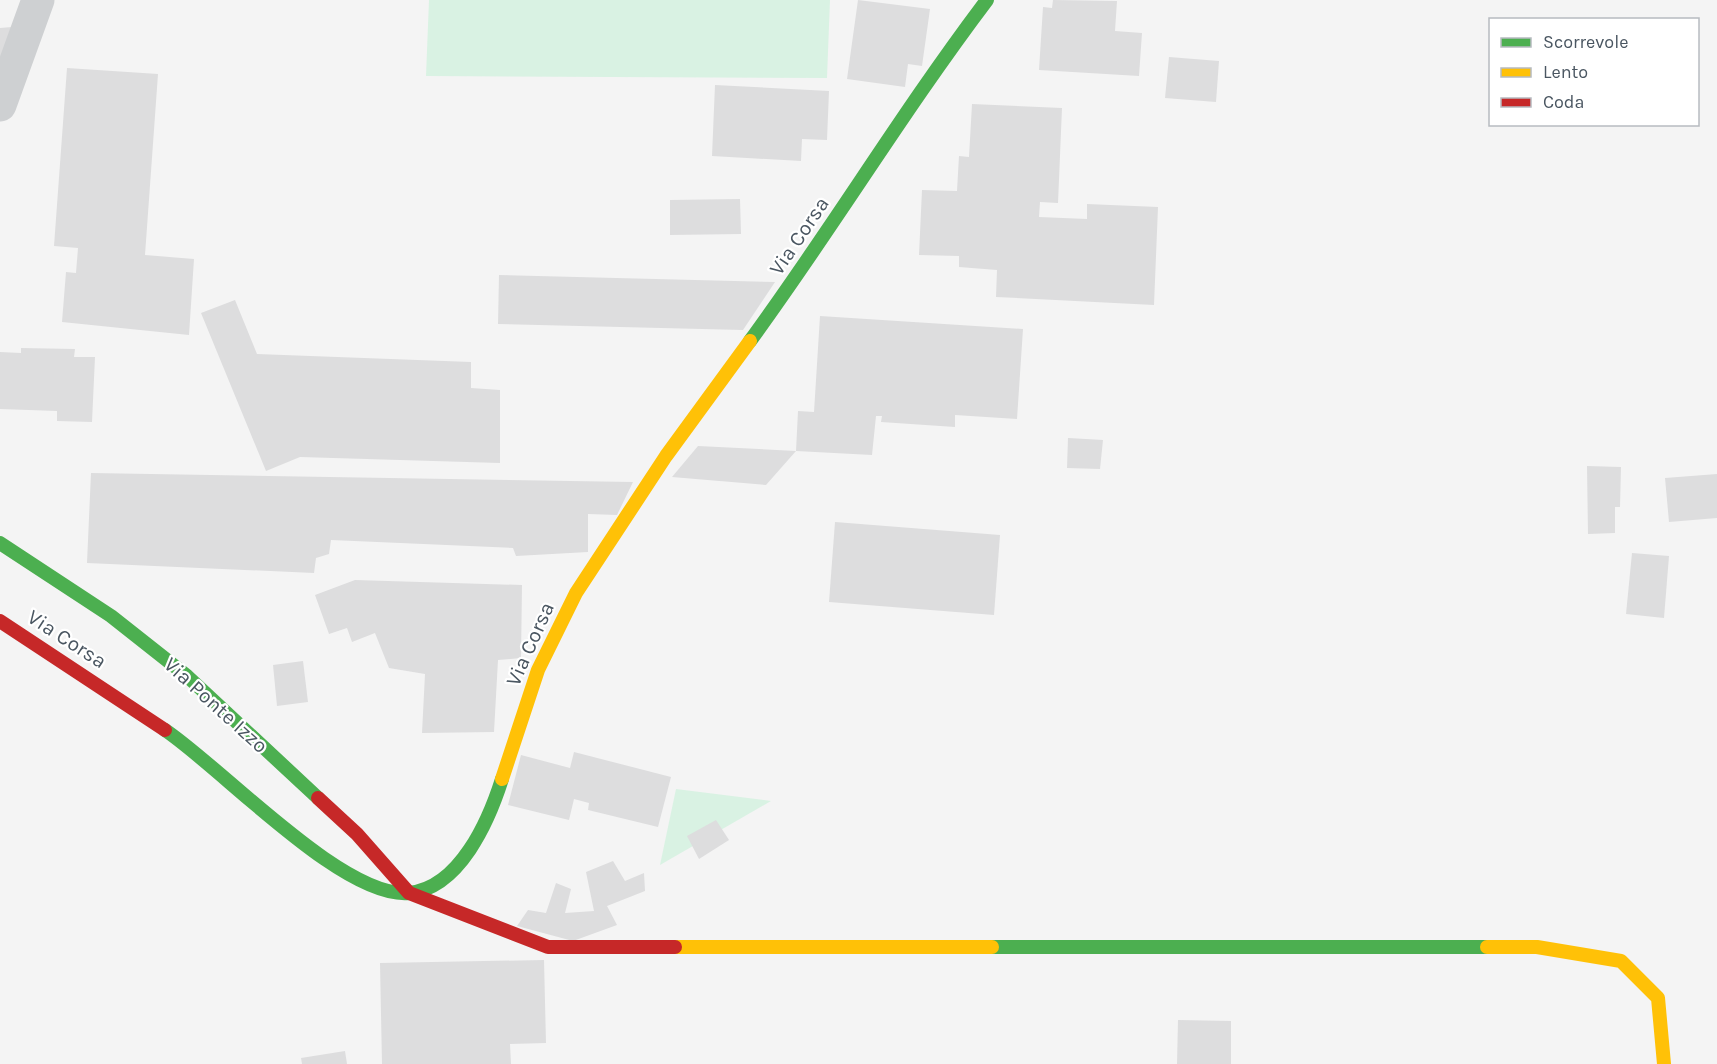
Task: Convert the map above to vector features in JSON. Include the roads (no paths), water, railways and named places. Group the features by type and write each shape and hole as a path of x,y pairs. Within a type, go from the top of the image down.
{"street":[{"path":"0,105 38,0"},
{"name":"Via Corsa","path":"0,621 169,733 310,847 350,875 380,889 409,893 435,884 458,865 478,838 492,810 538,670 576,593 666,456 803,268 931,74 987,0"},
{"name":"Via Ponte Izzo","path":"0,543 111,616 187,676 357,834 409,893"},
{"path":"409,893 548,947 1537,947 1621,961 1658,998 1664,1064"}]}
